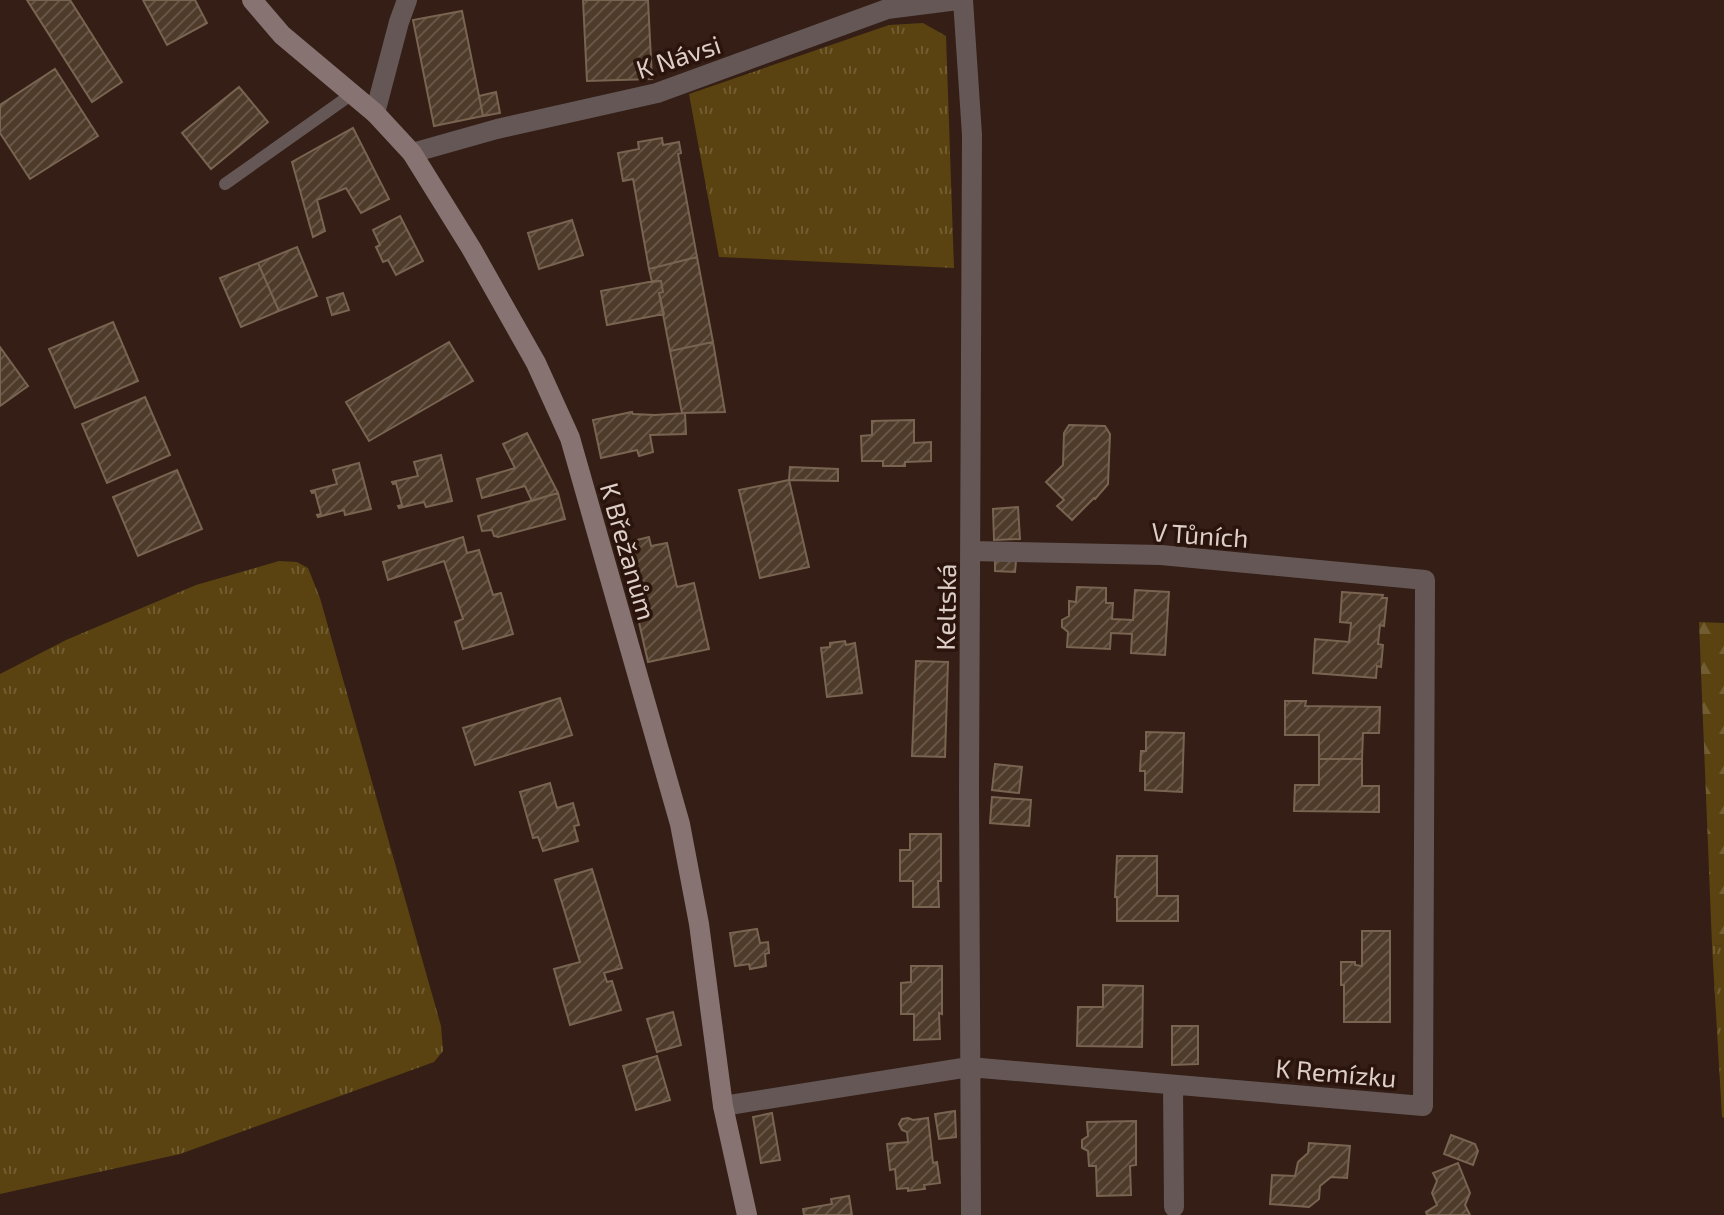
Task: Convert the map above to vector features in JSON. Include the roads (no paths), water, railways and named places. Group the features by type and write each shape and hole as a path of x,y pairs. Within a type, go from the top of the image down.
{"street":[{"name":"K Břežanům","path":"252,0 282,35 375,113 412,153 529,350 570,438 680,824 699,924 723,1106 747,1215"},
{"path":"375,113 407,0"},
{"name":"K Návsi","path":"412,153 497,129 657,93 887,9 960,0"},
{"name":"Keltská","path":"960,0 972,135 969,774 971,1215"},
{"name":"V Tůních","path":"971,551 1161,555 1425,580"},
{"name":"K Remízku","path":"723,1106 969,1067 1423,1106 1425,580"},
{"path":"1173,1085 1174,1207"}],"lane":[{"path":"225,184 352,94"}]}
